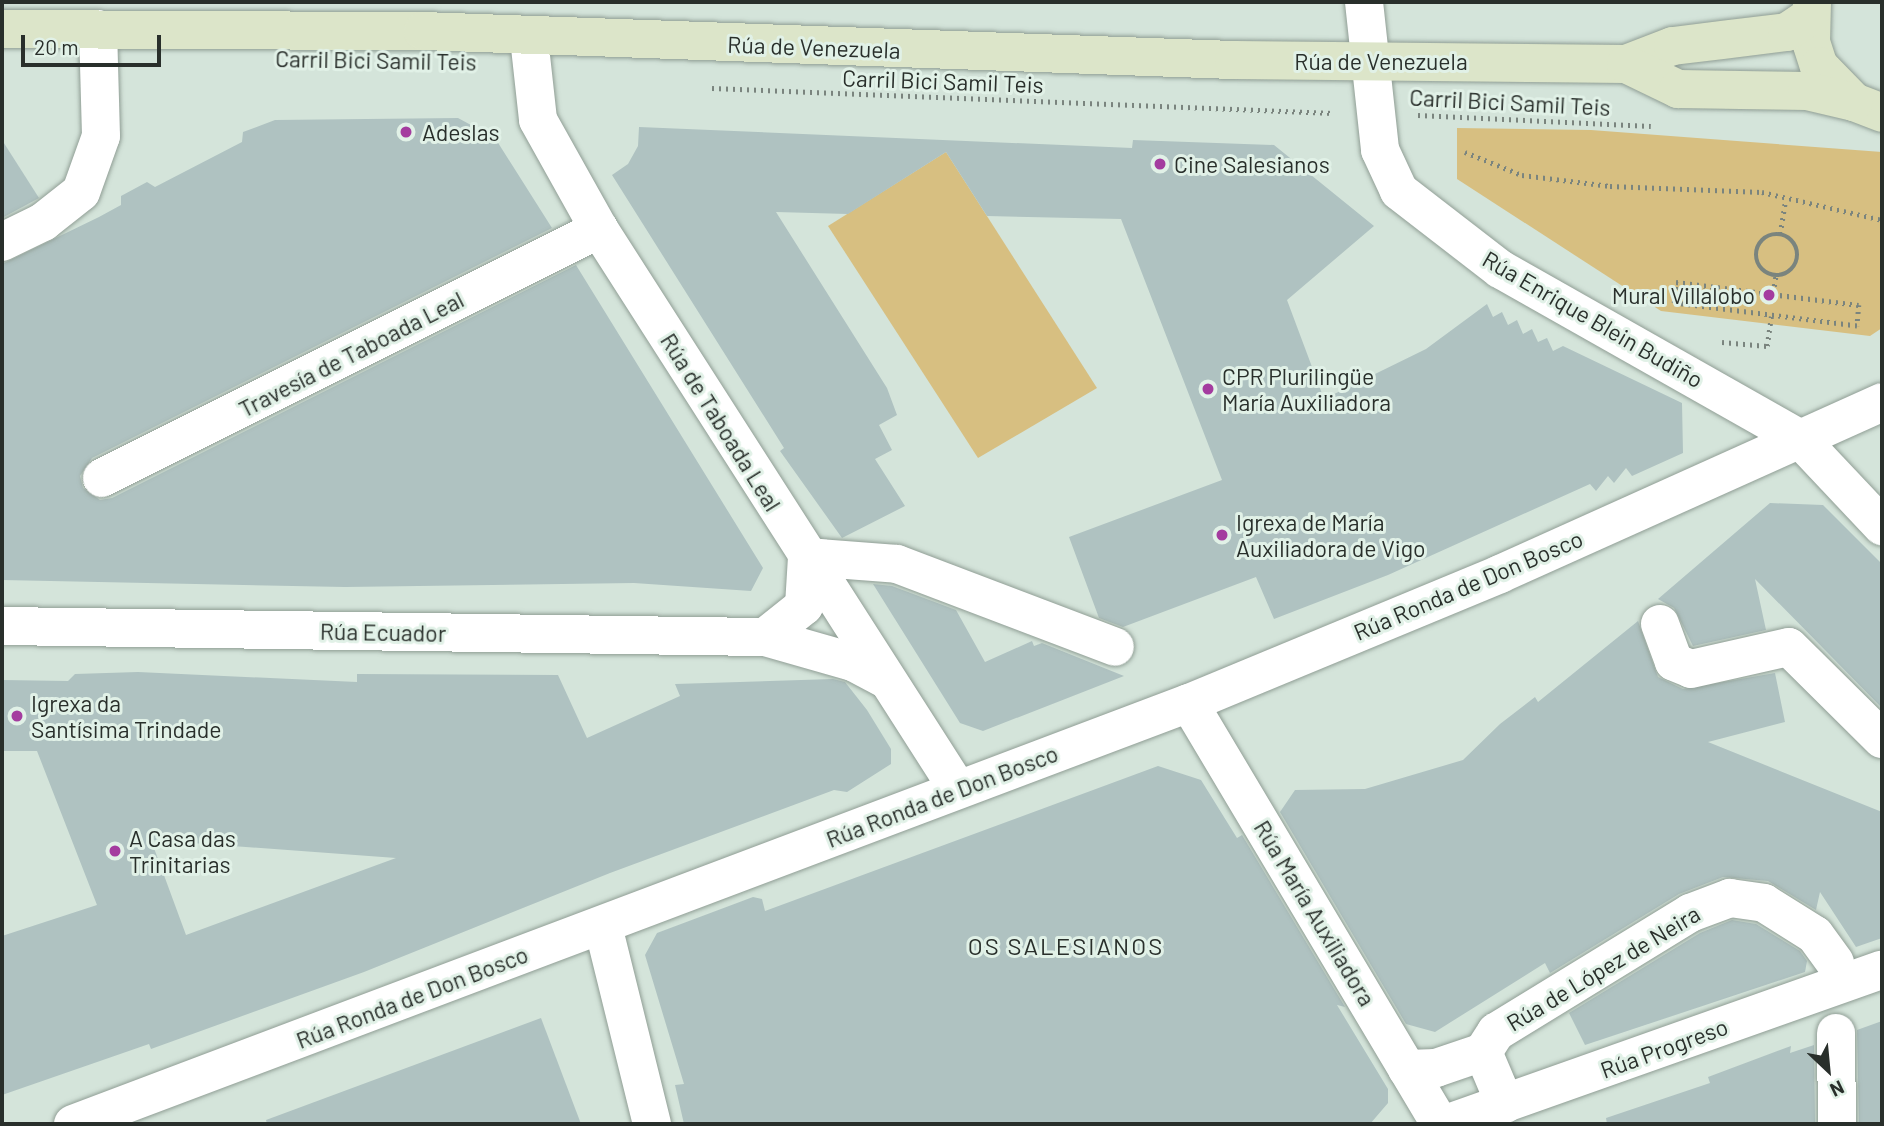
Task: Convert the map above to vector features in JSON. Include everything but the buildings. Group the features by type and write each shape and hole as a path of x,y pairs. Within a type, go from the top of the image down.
{"main road":[{"name":"Rúa de Venezuela","path":"2,29 423,31 529,38 1373,62 1626,64 1673,46 1787,32 1811,10"},
{"path":"1811,10 1819,66 1868,107"},
{"name":"Rúa de Venezuela","path":"1626,64 1678,89 1807,91 1868,107"}],"street":[{"name":"Rúa Enrique Blein Budiño","path":"1364,2 1373,62 1380,150 1399,191 1500,269 1800,439 1882,526"},
{"path":"2,242 43,222 81,192 101,136 98,29"},
{"name":"Rúa de Taboada Leal","path":"529,38 538,120 600,229 957,788"},
{"name":"Travesía de Taboada Leal","path":"102,478 600,229"},
{"name":"Rúa Ronda de Don Bosco","path":"73,1124 603,926 957,788 1189,703 1500,574 1882,402"},
{"path":"765,637 804,606 807,557 897,564 1115,647"},
{"path":"1660,624 1674,662 1691,669 1789,647 1882,739"},
{"name":"Rúa Ecuador","path":"2,626 765,637 853,662 887,680"},
{"name":"Rúa María Auxiliadora","path":"1189,703 1440,1124"},
{"name":"Rúa de López de Neira","path":"1483,1052 1496,1032 1690,913 1730,898 1764,903 1794,917 1835,963"},
{"path":"603,926 652,1124"},
{"name":"Rúa Progreso","path":"1446,1124 1882,970"},
{"path":"1836,1033 1837,1124"},
{"path":"1407,1069 1436,1068 1483,1052 1505,1104"}],"path":[{"name":"Carril Bici Samil Teis","path":"708,88 1664,127"},
{"path":"1465,152 1522,175 1610,186 1762,192 1785,201 1882,220"},
{"path":"1780,234 1785,201"},
{"path":"1780,234 1795,244 1798,258 1788,273 1776,275 1759,265 1756,252 1763,239 1780,234"},
{"path":"1773,293 1776,275"},
{"path":"1676,282 1773,293 1859,305 1857,326 1674,303 1676,282"},
{"path":"1708,386 1718,341 1767,346 1771,316"}],"shaded area":[{"path":"1457,128 1591,130 1882,152 1882,328 1870,336 1661,311 1457,179"},
{"path":"946,152 1097,388 978,458 828,226"}],"place":[{"name":"Adeslas","path":"406,132"},
{"name":"Cine Salesianos","path":"1160,164"},
{"name":"Mural Villalobo","path":"1769,295"},
{"name":"CPR Plurilingüe María Auxiliadora","path":"1208,389"},
{"name":"Igrexa de María Auxiliadora de Vigo","path":"1222,535"},
{"name":"Igrexa da Santísima Trindade","path":"17,716"},
{"name":"A Casa das Trinitarias","path":"115,851"}],"district":[{"name":"OS SALESIANOS","path":"1066,946"}]}
